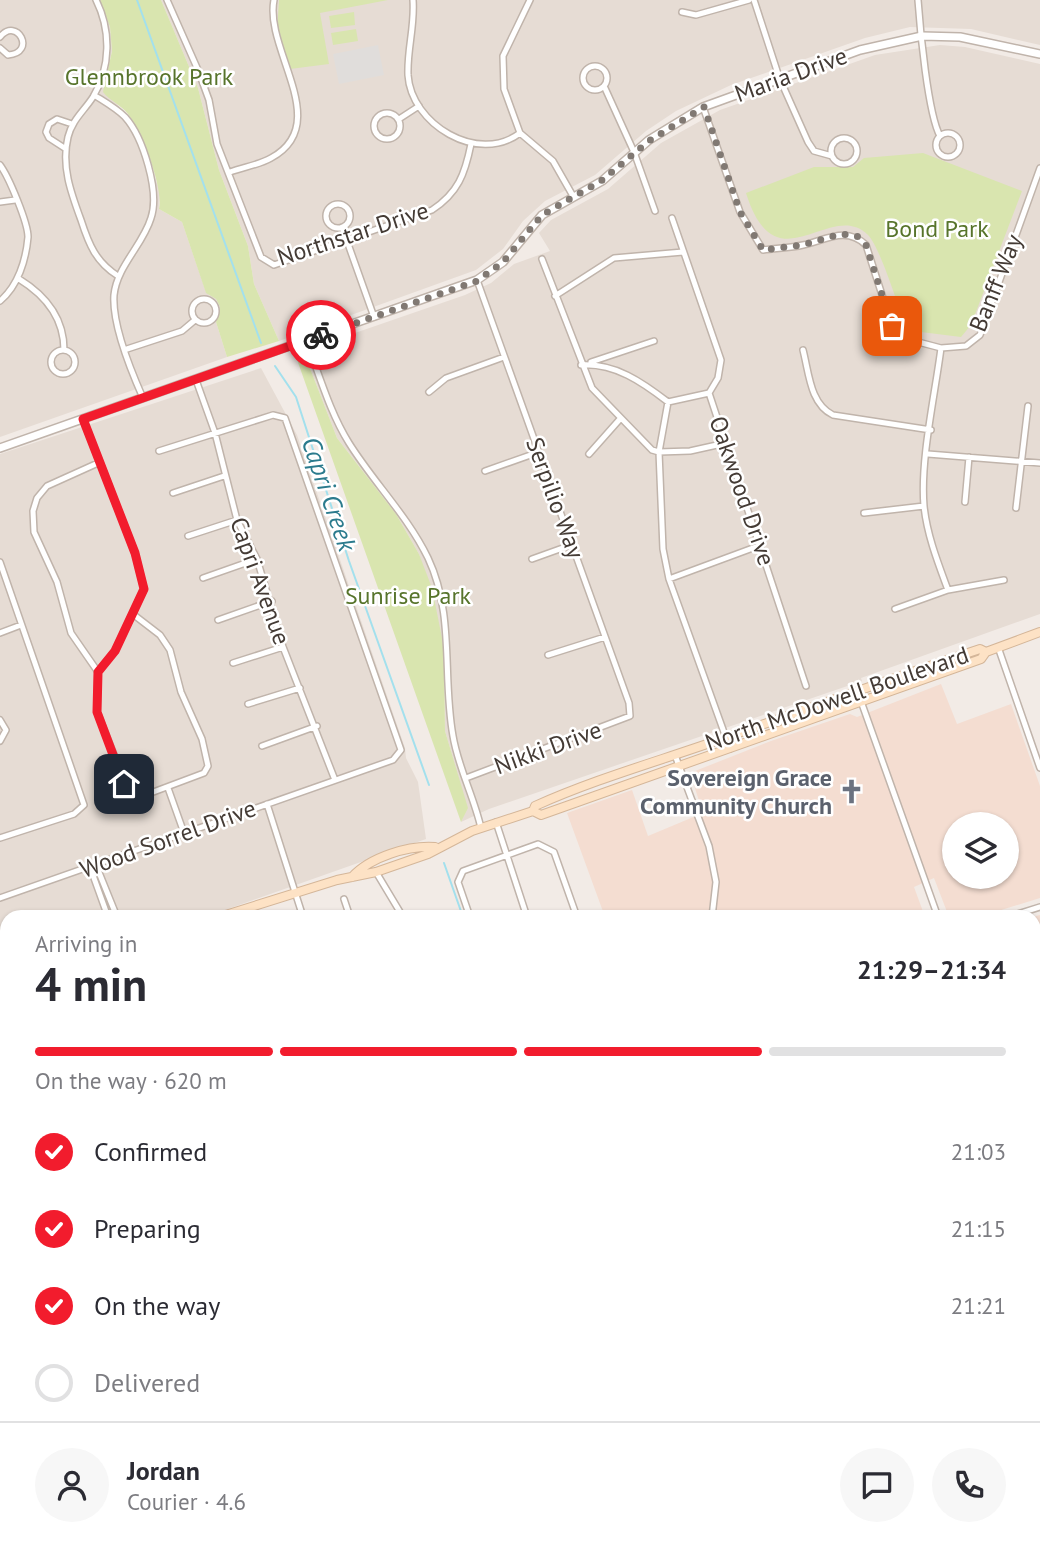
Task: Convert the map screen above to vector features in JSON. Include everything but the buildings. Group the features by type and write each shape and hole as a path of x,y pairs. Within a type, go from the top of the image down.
{"main road":[{"name":"North McDowell Boulevard","path":"255,910 297,893 376,872 428,854 435,847 496,822 533,811 541,815 862,703 981,659 986,652 1040,632"},
{"name":"North McDowell Boulevard","path":"533,811 535,806 551,799 857,690 980,649 986,652"},
{"name":"North McDowell Boulevard","path":"352,877 360,869 385,858 419,846 435,847"}],"street":[{"path":"96,0 104,15 108,37 106,61 94,96 72,124 66,149 67,181 91,251 118,276"},
{"name":"Northstar Drive","path":"167,0 198,70 209,100 217,144 261,257 266,262 274,265 432,210 447,200 460,184 471,144"},
{"path":"230,172 271,158 285,147 299,115 297,96 273,29 274,0"},
{"path":"413,0 415,26 408,75 419,106 432,122 471,144 499,144 520,133"},
{"path":"530,0 503,56 504,89 520,133 553,161 573,196"},
{"path":"682,12 696,15 749,0"},
{"path":"754,0 779,77 814,151 832,156 842,164 850,162 856,155 856,146 847,138 839,139 831,148 832,156"},
{"path":"918,0 935,127 940,136"},
{"path":"0,37 13,30 20,33 24,40 22,48 16,54 8,55 0,48"},
{"name":"Maria Drive","path":"0,448 477,281 503,262 542,215 601,181 634,152 677,121 704,107 779,77 860,50 922,36 960,37 1040,54"},
{"path":"604,86 598,90 587,87 583,81 586,70 592,66 603,69 607,79 604,86 634,152 655,211"},
{"path":"94,96 125,117 133,128 155,189 151,219 118,276 114,295 115,320 143,398"},
{"path":"399,119 419,106"},
{"name":"Banff Way","path":"704,107 740,212 763,250 802,245 841,234 857,236 866,245 892,326 903,338 941,348 966,346 980,335 1040,168"},
{"path":"383,113 392,113 399,119 400,131 394,137 382,138 376,132 376,119 383,113"},
{"path":"66,149 49,138 46,132 49,124 57,119 72,124"},
{"path":"947,133 958,137 960,148 956,155 944,156 938,151 936,143 940,136 947,133"},
{"path":"0,165 9,177 28,234 19,279 0,301"},
{"path":"0,202 15,200"},
{"path":"334,204 345,205 349,211 348,222 342,227 331,226 327,220 328,209 334,204"},
{"name":"Oakwood Drive","path":"672,218 721,360 718,378 709,393 806,686"},
{"path":"342,227 374,317"},
{"path":"555,296 614,258 683,252"},
{"path":"542,259 592,388 620,419 652,450 659,453 726,443"},
{"path":"19,279 45,297 55,313 64,341 64,350"},
{"name":"Serpilio Way","path":"477,281 558,499 571,545 629,703 630,716"},
{"path":"200,299 211,301 216,311 213,319 202,323 195,320 191,313 193,304 200,299"},
{"path":"127,349 182,331 195,320"},
{"path":"306,340 349,443 401,510 428,559 442,600 449,643 449,709 453,740 481,828"},
{"path":"581,365 654,341"},
{"path":"941,348 924,506 935,553 948,590"},
{"path":"64,350 71,354 74,361 72,369 62,374 52,369 51,361 56,352 64,350"},
{"path":"803,350 817,402 822,410 833,415 931,430"},
{"path":"429,392 446,378 504,357"},
{"path":"581,365 601,363 623,373 668,402 709,393"},
{"name":"Capri Avenue","path":"196,380 215,433 237,520 257,559 284,647 317,726 335,779"},
{"path":"668,402 659,453 663,548 669,579 730,748"},
{"path":"1016,508 1028,406"},
{"name":"Wood Sorrel Drive","path":"0,898 393,760 401,750 285,418 273,415 215,433"},
{"path":"83,419 140,569 144,589 115,651 98,672"},
{"path":"589,454 620,419"},
{"path":"159,451 215,433"},
{"path":"485,471 539,452"},
{"path":"928,454 1040,463"},
{"path":"965,502 969,457"},
{"path":"98,463 47,486 37,498 33,511 34,532 57,582 71,633 98,672 97,712 130,795 139,797 204,773 208,766 181,692 170,650 160,635 134,615"},
{"path":"173,493 224,477"},
{"path":"864,513 924,506"},
{"path":"188,536 237,520"},
{"path":"532,559 571,545"},
{"path":"669,579 761,545"},
{"path":"203,578 257,559"},
{"path":"0,562 84,806 74,814 0,838"},
{"path":"895,609 948,590 1004,580"},
{"path":"218,620 272,601"},
{"path":"0,633 21,625"},
{"path":"548,655 605,637"},
{"path":"233,663 284,647"},
{"path":"998,647 1040,768"},
{"path":"248,704 300,688"},
{"path":"857,690 936,910"},
{"name":"Nikki Drive","path":"466,778 630,716"},
{"path":"0,720 6,730 0,741"},
{"path":"262,746 317,726"},
{"path":"675,755 709,846 716,877 713,910"},
{"path":"168,788 184,833"},
{"path":"267,804 301,910"},
{"path":"496,822 525,910"},
{"path":"468,910 458,882 463,871 538,844 550,847 574,910"},
{"path":"93,866 106,910"},
{"path":"93,866 114,910"},
{"path":"376,872 399,910"},
{"path":"344,899 348,910"}],"shaded area":[{"path":"0,0 100,0 110,27 112,51 103,87 136,127 160,191 159,209 182,222 206,292 216,299 220,307 216,322 227,357 0,437"},
{"path":"161,0 1040,0 1040,45 971,29 910,27 865,38 731,85 676,111 646,131 595,175 545,201 523,221 503,249 476,270 279,341 254,284 248,246 219,170 198,88"},
{"path":"378,45 384,75 339,84 333,54"},
{"path":"940,45 965,47 1040,64 1040,614 861,678 862,681 489,809 461,822 467,808 445,731 444,648 419,554 396,514 337,438 306,358 297,353 465,295 491,283 514,264 550,251 539,233 551,220 608,189 661,143 720,110 875,55"},
{"path":"261,368 297,435 405,748 406,758 418,782 426,839 225,910 0,910 0,454"},
{"path":"941,684 957,724 1011,704 1040,786 1040,898 1001,910 946,910 934,878 914,887 922,910 602,910 567,813 632,790 648,836 703,813 690,773 850,714 857,717"}],"green space":[{"name":"Glennbrook Park","path":"100,0 161,0 198,88 219,170 248,246 254,284 279,341 227,357 216,322 220,307 216,299 206,293 182,222 159,209 158,188 151,161 134,122 103,92 112,51 110,27"},
{"path":"279,0 388,0 320,13 329,64 290,69 277,31"},
{"path":"354,12 355,25 331,28 329,16"},
{"path":"356,29 358,41 333,45 331,33"},
{"name":"Bond Park","path":"923,153 1022,191 971,325 961,337 913,331 905,325 883,264 868,235 853,227 837,226 788,239 772,235 758,221 746,193 814,167 853,167 864,158"},
{"name":"Sunrise Park","path":"295,354 306,358 337,438 396,514 419,554 432,588 444,648 445,731 468,808 461,822"}],"waterway":[{"name":"Capri Creek","path":"137,0 261,343"},
{"name":"Capri Creek","path":"275,366 296,397 349,561 429,785"},
{"name":"Capri Creek","path":"444,863 461,910"}],"way so far":[{"path":"321,335 477,281 503,262 542,215 601,181 649,141 677,121 704,107 740,212 763,250 802,245 841,234 857,236 866,245 892,326"}],"place":[{"name":"Sovereign Grace Community Church","path":"852,792"}],"route":[{"path":"124,784 97,712 98,672 115,651 144,589 135,553 83,419 321,335"}]}
